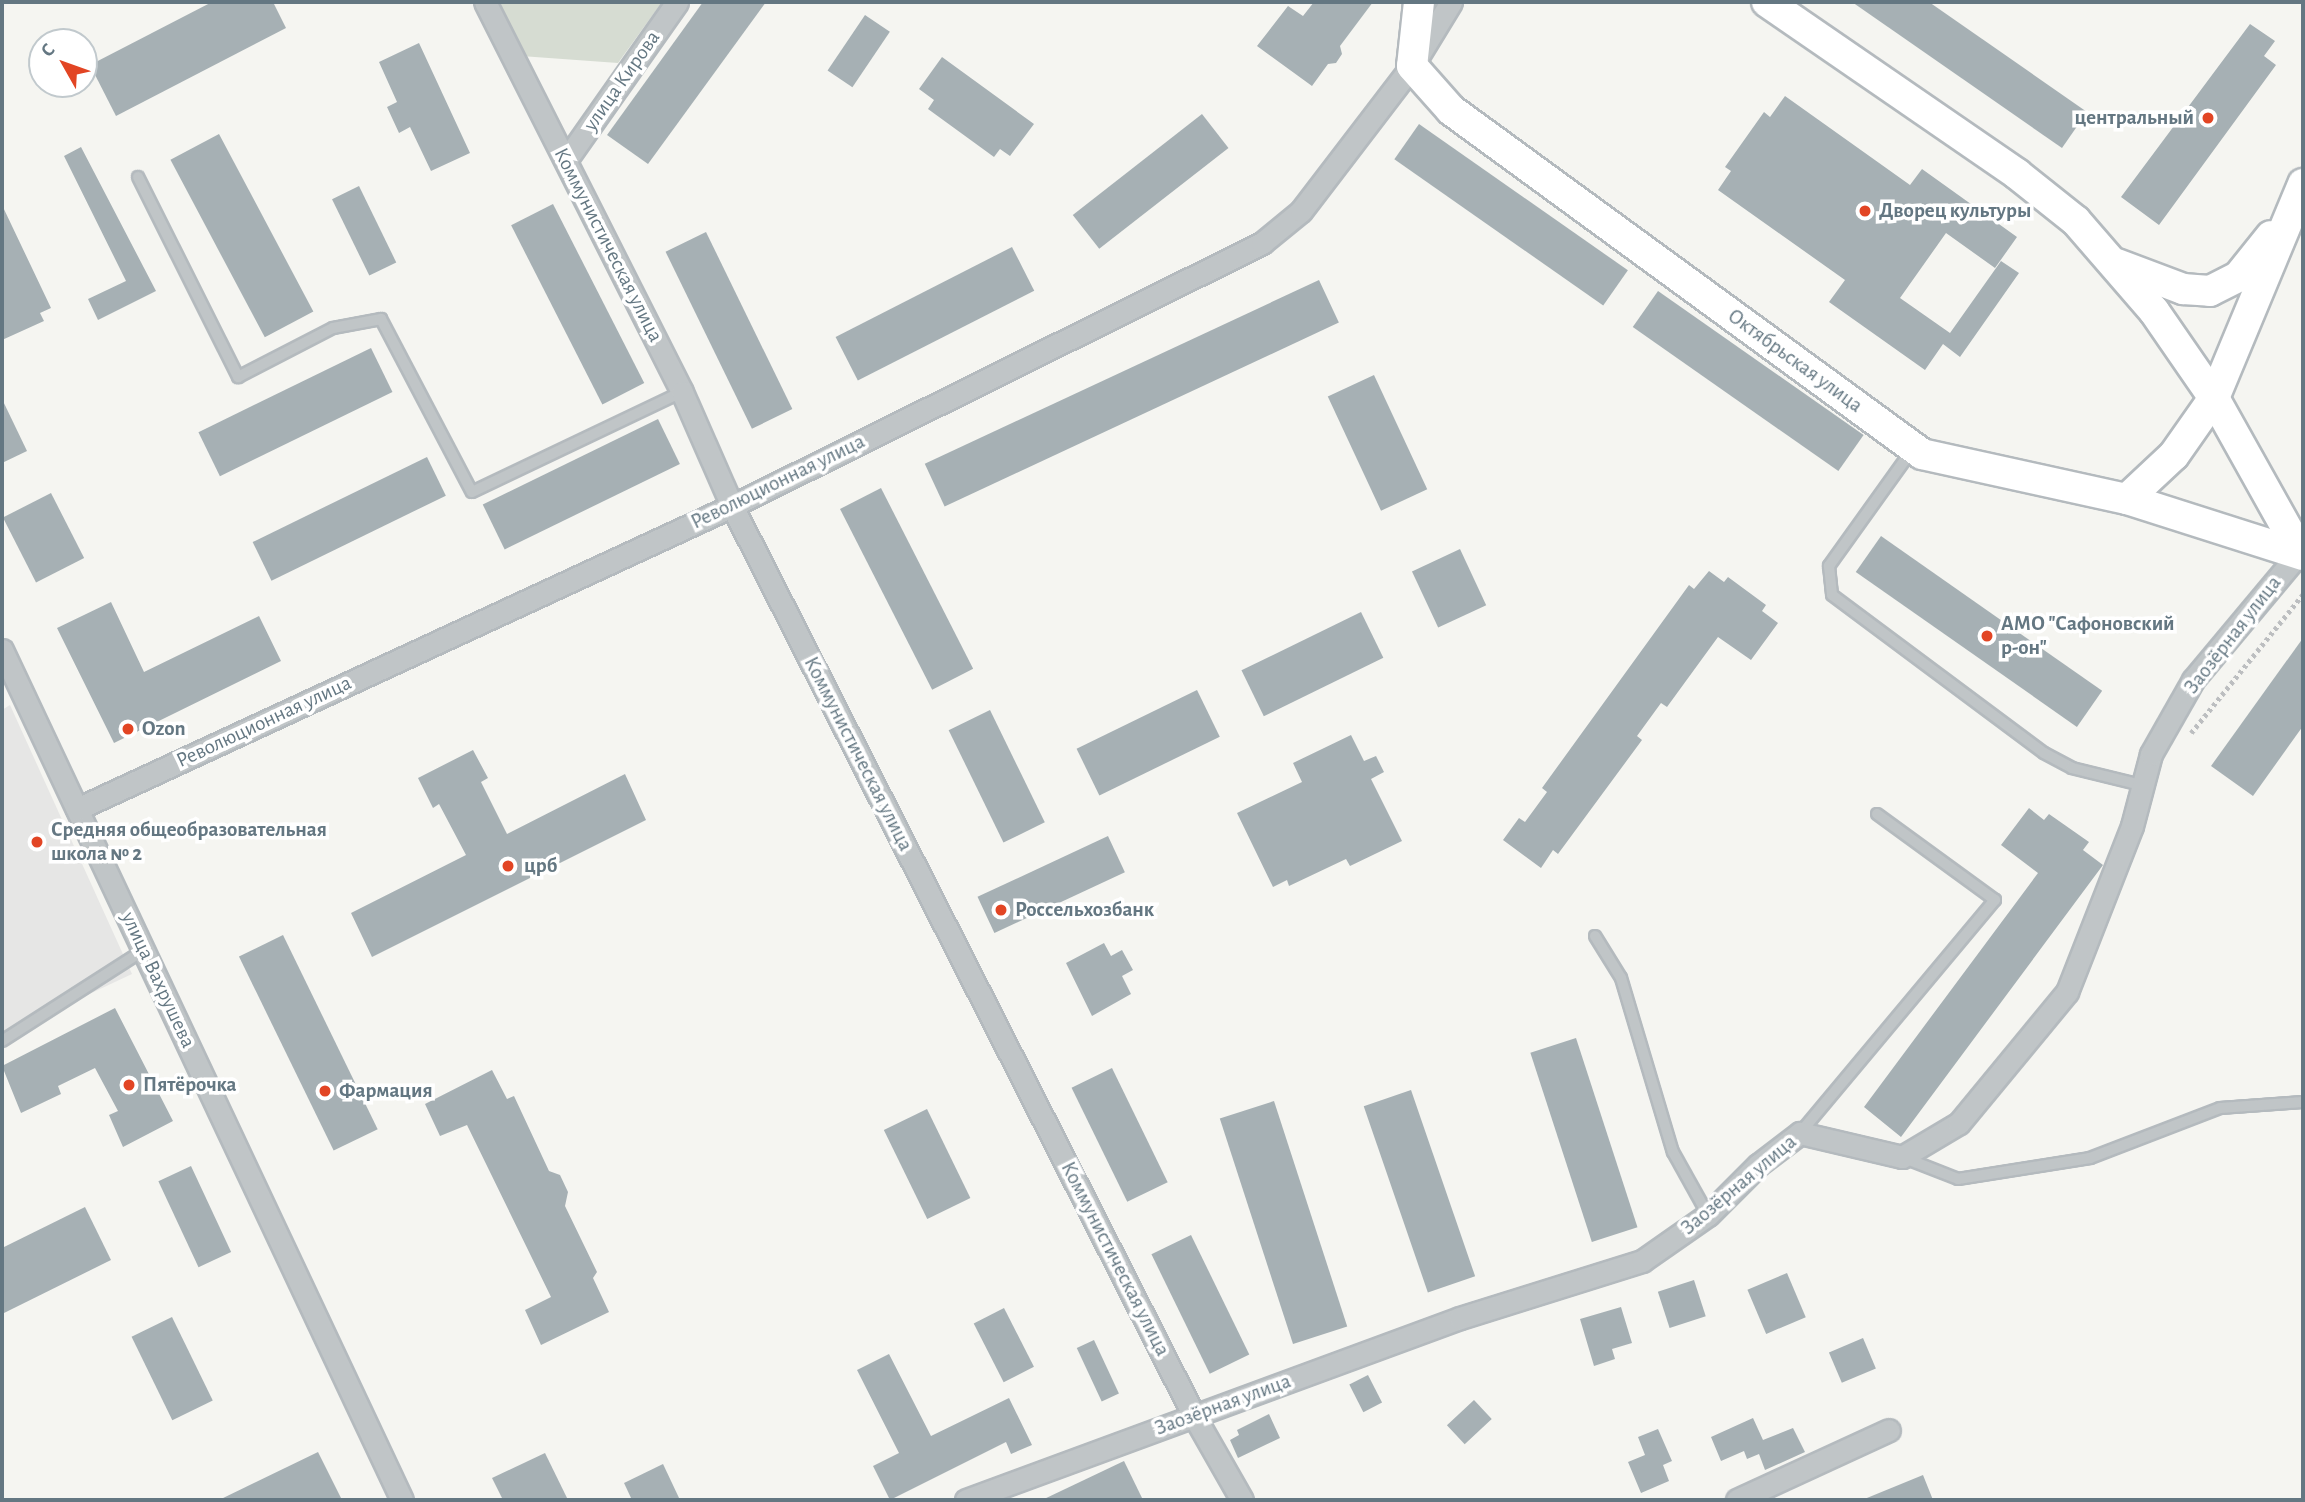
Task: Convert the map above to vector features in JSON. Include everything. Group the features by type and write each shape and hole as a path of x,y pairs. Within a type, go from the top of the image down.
{"main road":[{"path":"1412,66 1419,2"},
{"path":"1767,2 2017,174 2076,221 2154,311 2214,398 2301,553"},
{"name":"Октябрьская улица","path":"1412,66 1451,110 1914,448 1936,457 2127,499 2301,553"},
{"path":"2112,262 2183,289 2210,291 2238,276 2298,196"},
{"path":"2127,499 2174,455 2214,398 2298,196"}],"street":[{"name":"Коммунистическая улица","path":"485,2 682,392 733,506 1194,1416 1242,1500"},
{"name":"улица Кирова","path":"566,160 677,2"},
{"name":"Революционная улица","path":"77,809 733,506 1262,243 1301,211 1412,66 1451,2"},
{"name":"Заозёрная улица","path":"966,1500 1460,1318 1643,1261 1708,1215 1758,1165 1800,1133 1902,1157 1959,1123 2067,992 2132,826 2151,754 2193,680 2301,553"},
{"name":"улица Вахрушева","path":"2,650 402,1500"},
{"path":"1737,1500 1889,1430"}],"lane":[{"path":"138,177 238,377 333,328 382,319 472,492 682,392"},
{"path":"1914,448 1829,566 1832,595 2044,753 2072,768 2141,785"},
{"path":"1800,1133 1995,900 1877,814"},
{"path":"1595,936 1612,957 1621,978 1673,1152 1708,1215"},
{"path":"2,1041 144,950"},
{"path":"1902,1157 1958,1179 2090,1158 2220,1108 2303,1102"}],"path":[{"path":"2188,737 2303,594"}],"shaded area":[{"path":"495,2 662,2 618,63 521,56"},
{"name":"Средняя общеобразовательная школа № 2","path":"10,705 132,974 2,1035 2,710"}],"building":[{"path":"212,2 273,2 286,28 116,116 98,81 98,61"},
{"path":"703,2 766,2 648,164 607,135"},
{"path":"1314,2 1373,2 1340,46 1342,54 1336,63 1328,64 1312,86 1257,46 1288,6 1303,16"},
{"path":"1852,2 1929,2 2087,112 2062,148"},
{"path":"865,15 890,32 852,87 828,71"},
{"path":"2250,24 2275,41 2264,56 2276,65 2159,225 2121,197"},
{"path":"419,43 470,153 431,171 410,127 399,133 387,107 397,102 379,62"},
{"path":"942,57 1034,124 1010,156 1000,149 994,157 928,109 934,100 919,89"},
{"name":"Дворец культуры","path":"1785,96 1910,185 1922,169 2017,237 1995,268 1946,233 1900,298 1950,333 2001,261 2019,273 1960,357 1943,344 1925,370 1829,302 1845,280 1718,190 1731,171 1725,167 1764,112 1770,117"},
{"path":"1202,114 1228,148 1099,249 1073,215"},
{"path":"1419,124 1628,270 1603,305 1394,159"},
{"path":"219,134 313,311 265,337 170,160"},
{"path":"81,147 156,291 98,320 88,299 126,281 64,156"},
{"path":"359,186 396,262 369,276 332,199"},
{"path":"553,204 644,383 602,404 511,225"},
{"path":"2,205 51,308 40,313 44,321 2,340"},
{"path":"706,232 792,409 752,429 666,252"},
{"path":"1012,247 1034,291 858,381 836,337"},
{"path":"1319,280 1339,323 945,506 925,464"},
{"path":"1658,291 1864,435 1838,471 1633,327"},
{"path":"371,348 392,392 220,476 198,432"},
{"path":"1374,375 1427,489 1381,511 1328,397"},
{"path":"2,399 27,451 2,463"},
{"path":"658,419 680,464 505,549 483,504"},
{"path":"427,457 446,496 271,581 253,542"},
{"path":"881,488 973,669 932,690 840,509"},
{"path":"51,493 84,558 36,583 3,518"},
{"path":"1881,536 2102,691 2077,727 1856,572"},
{"path":"1460,549 1486,605 1438,628 1412,571"},
{"path":"1709,571 1724,582 1728,577 1766,605 1762,611 1778,623 1751,660 1718,637 1667,707 1661,703 1637,736 1642,740 1558,854 1553,850 1541,868 1503,840 1519,818 1525,822 1547,792 1542,788 1689,585 1694,589"},
{"path":"111,602 144,672 259,616 281,661 114,743 57,628"},
{"path":"1361,612 1383,658 1264,716 1241,670"},
{"path":"2303,638 2303,726 2253,796 2211,766"},
{"path":"1197,690 1220,737 1099,795 1077,749"},
{"path":"990,710 1045,822 1003,843 949,730"},
{"path":"1351,735 1364,761 1376,756 1384,772 1371,779 1402,841 1350,866 1346,859 1289,886 1287,880 1273,887 1237,813 1302,782 1293,763"},
{"path":"473,750 488,778 481,782 507,834 625,774 646,820 372,957 351,913 466,855 439,804 433,808 418,778"},
{"path":"2029,808 2044,820 2049,814 2089,842 2083,850 2103,865 1901,1137 1864,1107 2038,873 2001,845"},
{"path":"1108,836 1125,872 994,933 977,897"},
{"path":"283,935 378,1129 334,1151 239,956"},
{"path":"1104,943 1111,956 1122,950 1133,970 1122,976 1131,994 1092,1016 1066,963"},
{"path":"115,1008 173,1121 123,1147 109,1115 118,1111 95,1068 58,1086 61,1094 21,1113 2,1066"},
{"path":"1576,1038 1637,1227 1592,1242 1530,1053"},
{"path":"1112,1068 1168,1182 1127,1202 1072,1088"},
{"path":"492,1070 507,1099 514,1096 549,1171 560,1175 568,1192 565,1206 597,1272 593,1278 609,1312 541,1345 525,1310 551,1297 467,1125 440,1136 425,1104"},
{"path":"1411,1090 1475,1276 1428,1293 1364,1106"},
{"path":"1274,1101 1347,1326 1293,1344 1220,1119"},
{"path":"927,1109 970,1198 927,1219 884,1130"},
{"path":"191,1166 231,1252 199,1267 158,1181"},
{"path":"85,1207 111,1260 2,1314 2,1248"},
{"path":"1191,1235 1249,1355 1210,1374 1151,1254"},
{"path":"1787,1273 1806,1317 1766,1334 1747,1290"},
{"path":"1694,1280 1706,1316 1670,1328 1658,1292"},
{"path":"1621,1307 1632,1343 1612,1349 1615,1359 1594,1366 1580,1319"},
{"path":"1004,1308 1034,1367 1004,1382 974,1323"},
{"path":"172,1317 213,1401 172,1420 132,1337"},
{"path":"1863,1338 1876,1368 1842,1383 1829,1352"},
{"path":"1094,1340 1119,1393 1102,1402 1077,1348"},
{"path":"889,1354 931,1436 1009,1398 1032,1445 1011,1454 1006,1442 890,1500 873,1466 899,1453 857,1370"},
{"path":"1368,1375 1382,1403 1363,1412 1349,1385"},
{"path":"1474,1400 1492,1419 1465,1444 1447,1425"},
{"path":"1269,1414 1280,1438 1238,1458 1230,1440 1239,1435 1237,1430"},
{"path":"1753,1418 1763,1440 1793,1428 1805,1452 1765,1470 1759,1454 1747,1459 1744,1451 1721,1461 1711,1437"},
{"path":"1658,1429 1672,1461 1663,1465 1669,1481 1641,1493 1628,1462 1645,1455 1638,1437"},
{"path":"318,1452 342,1500 219,1500"},
{"path":"545,1453 568,1500 503,1500 492,1478"},
{"path":"1124,1461 1143,1500 1042,1500"},
{"path":"663,1464 680,1500 632,1500 624,1483"},
{"path":"1923,1475 1933,1500 1862,1500"}],"place":[{"name":"центральный","path":"2208,118"},
{"name":"Дворец культуры","path":"1865,211"},
{"name":"АМО \"Сафоновский р-он\"","path":"1987,636"},
{"name":"Ozon","path":"128,729"},
{"name":"Средняя общеобразовательная школа № 2","path":"37,842"},
{"name":"црб","path":"508,866"},
{"name":"Россельхозбанк","path":"1001,910"},
{"name":"Пятёрочка","path":"129,1085"},
{"name":"Фармация","path":"325,1091"}]}
